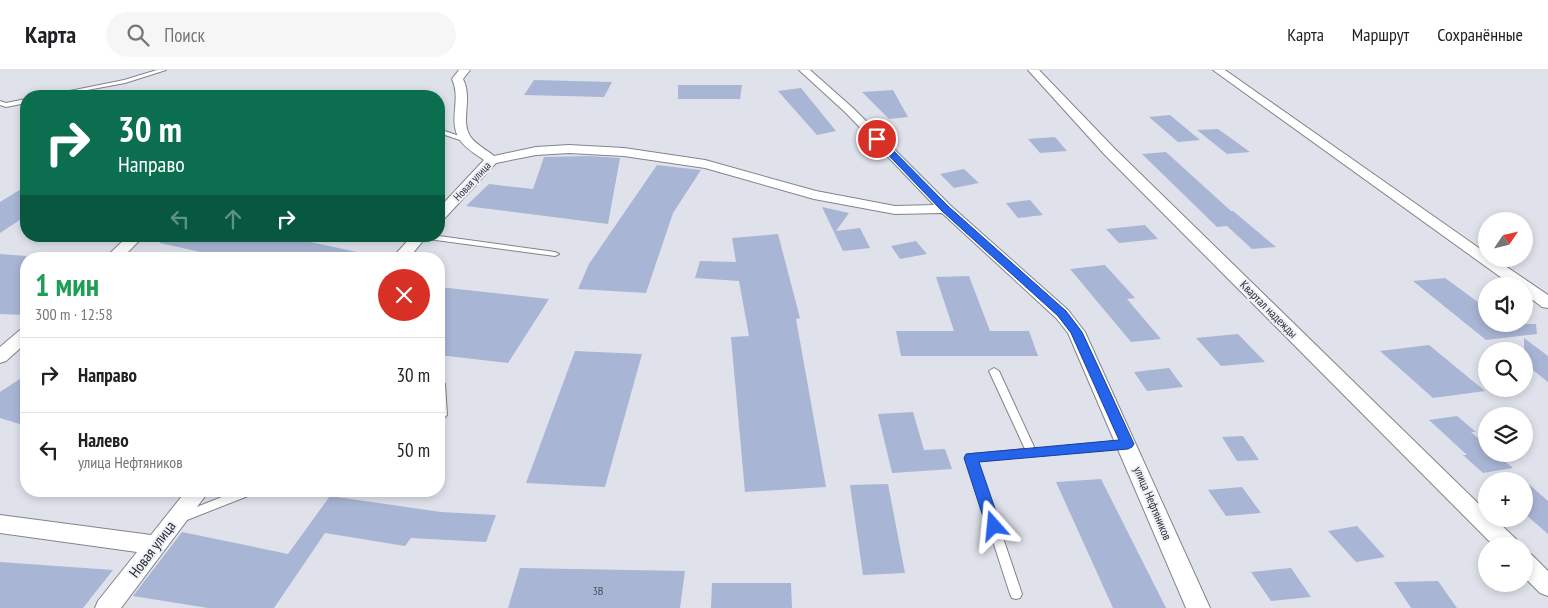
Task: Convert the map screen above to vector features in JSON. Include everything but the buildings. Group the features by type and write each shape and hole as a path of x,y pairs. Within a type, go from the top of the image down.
{"street":[{"path":"466,70 456,80 462,89 460,128 466,140"},
{"name":"улица Нефтяников","path":"804,70 850,111 946,209 1066,320 1076,332 1128,444 1198,608"},
{"name":"Квартал надежды","path":"1032,70 1110,152 1499,537"},
{"path":"1218,70 1511,277"},
{"name":"Новая улица","path":"445,210 492,160 466,140"},
{"path":"492,160 536,151 569,149 624,152 705,164 814,195 887,208 946,209"},
{"path":"120,252 131,242"},
{"path":"406,252 415,242"},
{"path":"1533,292 1548,303"},
{"path":"0,357 20,339"},
{"name":"Новая улица","path":"107,608 193,497"},
{"path":"0,524 155,545"},
{"path":"1533,571 1548,586"}],"lane":[{"path":"79,90 125,81 163,70"},
{"path":"0,103 6,104 20,101"},
{"path":"445,133 466,140"},
{"path":"445,239 555,254"},
{"path":"994,371 1031,452"},
{"path":"1016,594 971,458 1128,444"},
{"path":"173,521 233,497"}],"route":[{"path":"877,139 946,209 1062,314 1076,332 1128,444 971,458 994,526"}]}
